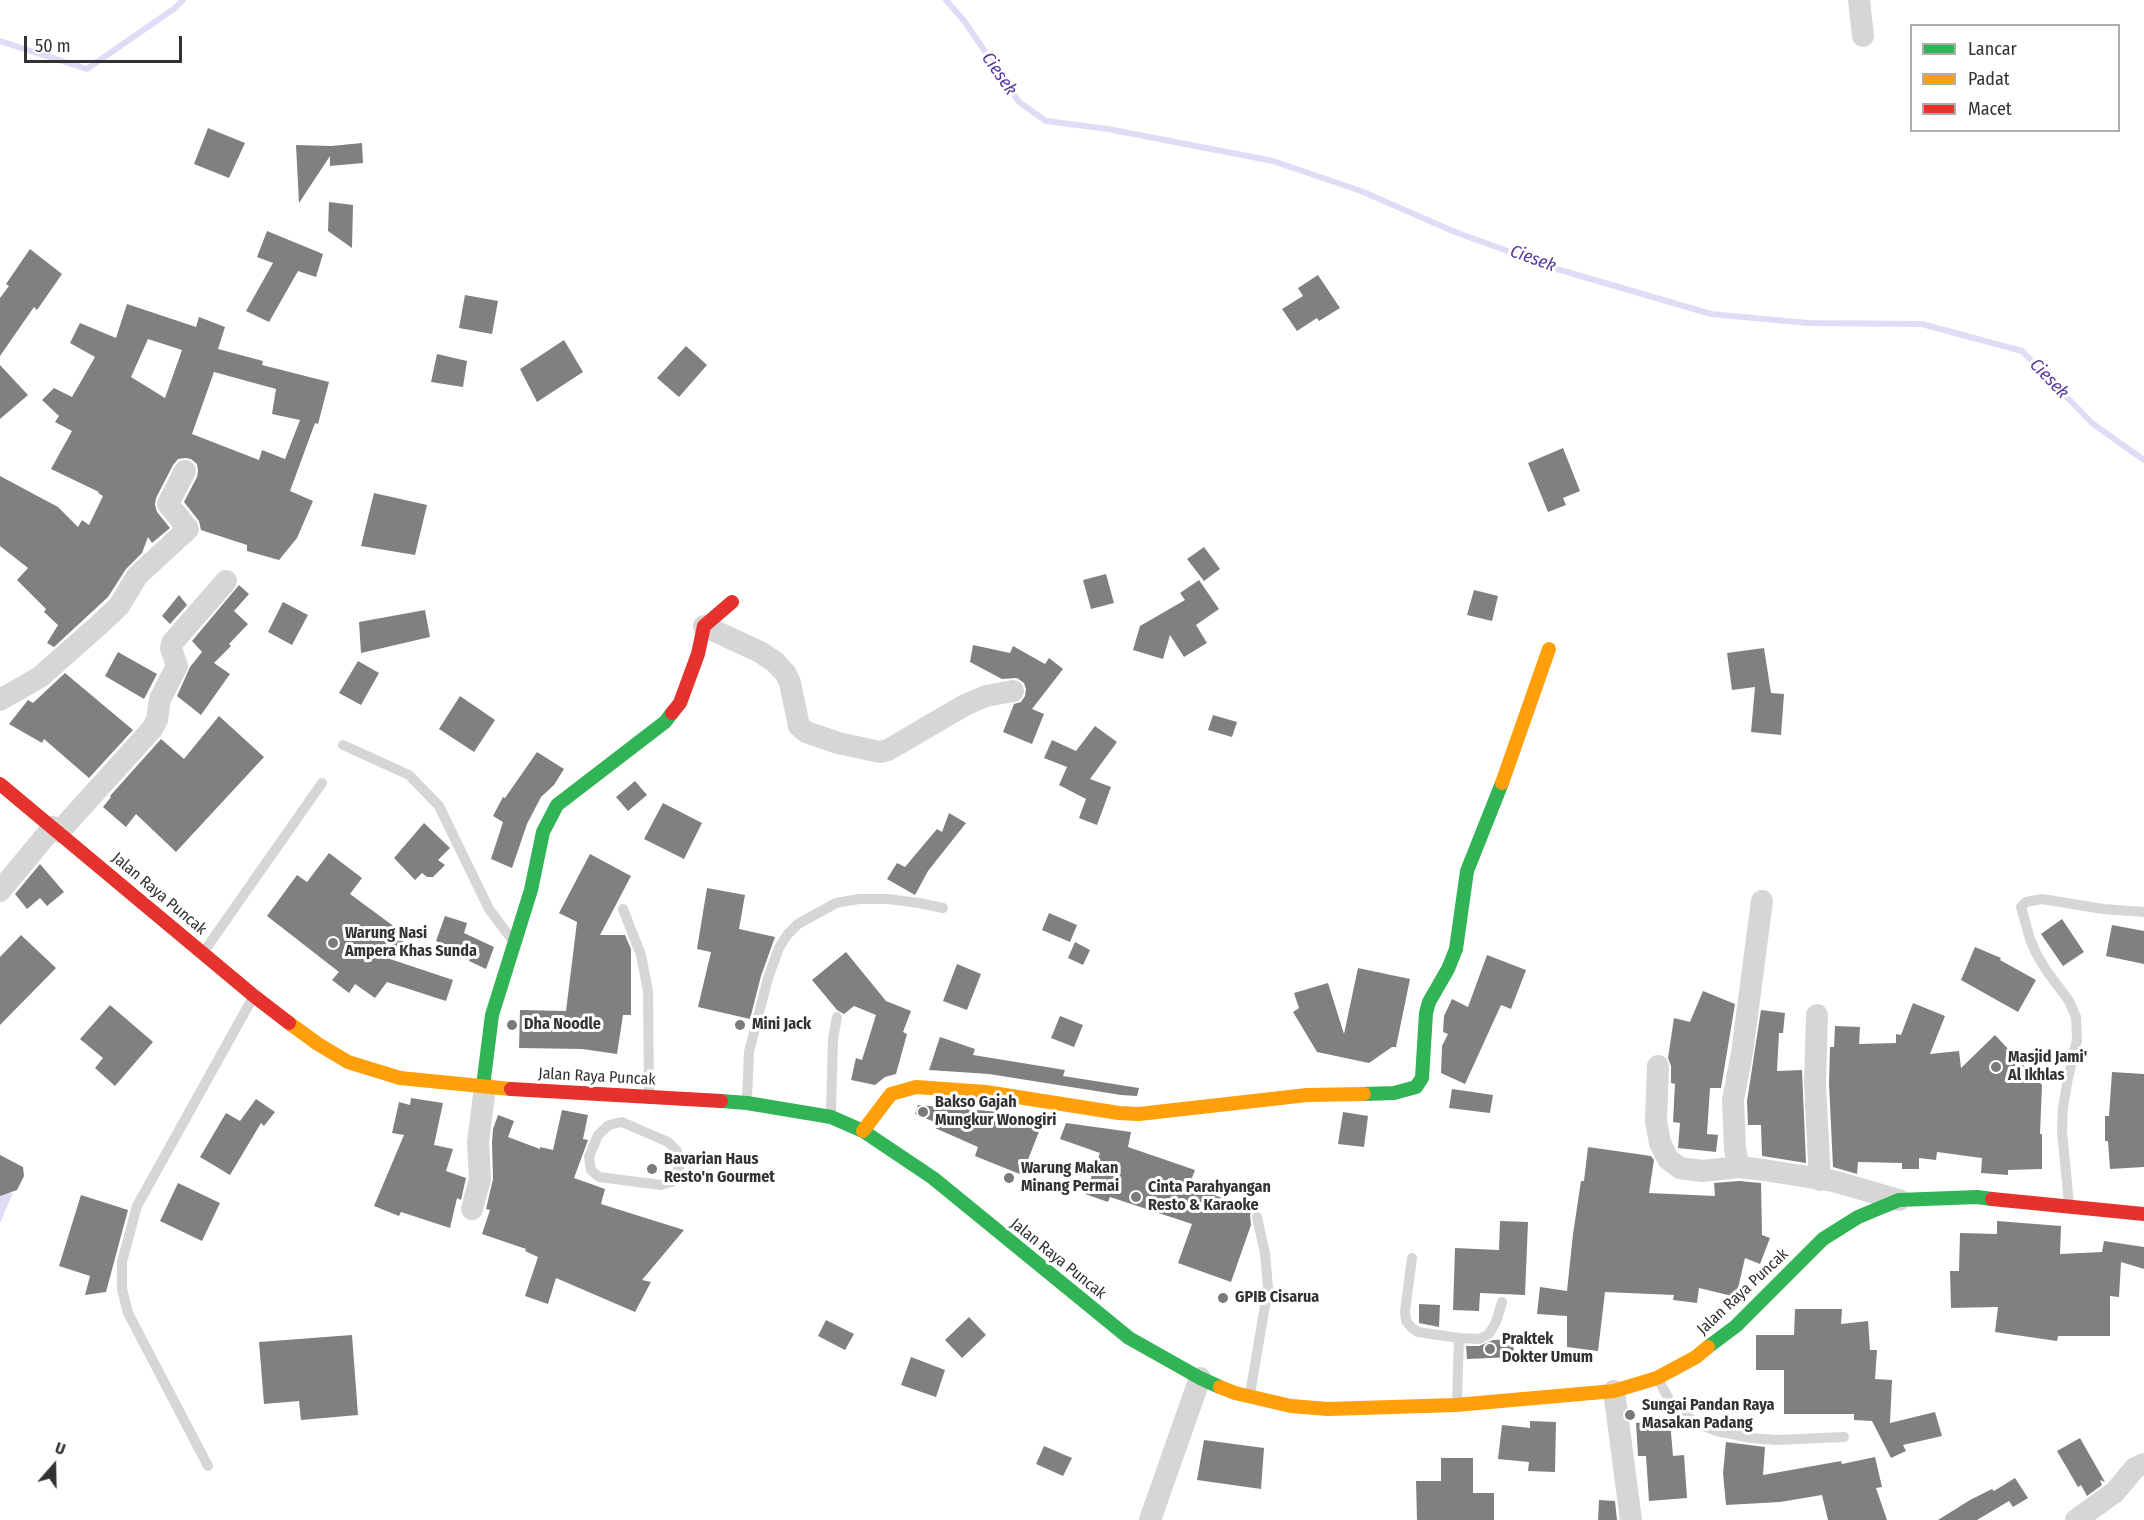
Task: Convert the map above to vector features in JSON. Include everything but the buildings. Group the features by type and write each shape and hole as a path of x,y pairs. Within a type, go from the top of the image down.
{"main road":[{"path":"484,1086 492,1015 531,890 543,832 557,805 665,722 680,703 698,654 704,626 732,602"},
{"path":"863,1131 891,1094 916,1087 986,1092 1119,1113 1139,1114 1307,1095 1394,1093 1416,1087 1422,1078 1424,1068 1426,1013 1429,1002 1448,969 1456,949 1467,871 1500,788 1549,650"},
{"name":"Jalan Raya Puncak","path":"0,784 254,996 318,1044 348,1062 400,1078 484,1086 624,1109 649,1096 747,1103 806,1111 831,1117 863,1131 933,1178 1129,1338 1200,1378 1249,1397 1291,1406 1328,1409 1456,1405 1614,1391 1657,1378 1696,1357 1727,1334 1823,1239 1858,1216 1899,1200 1977,1197 2144,1214"}],"street":[{"path":"1859,0 1863,36"},
{"path":"0,700 40,677 100,624 118,606 138,576 188,529 168,504 185,471"},
{"path":"0,891 152,729 157,720 160,699 177,666 171,643 226,581"},
{"path":"704,626 760,652 775,662 786,674 799,726 802,729 815,736 880,752 888,750 965,705 986,696 1014,691"},
{"path":"1739,1167 1734,1149 1733,1100 1742,1053 1762,901"},
{"path":"1817,1016 1815,1084 1820,1180"},
{"path":"1659,1066 1656,1121 1660,1143 1668,1159 1686,1170 1702,1171 1739,1167 1833,1181 1899,1200"},
{"path":"472,1209 480,1179 478,1142 484,1086"},
{"path":"1150,1520 1200,1378"},
{"path":"1614,1391 1631,1520"},
{"path":"2076,1520 2115,1492 2135,1468 2144,1464"}],"lane":[{"path":"343,745 409,775 439,806 489,909 514,942"},
{"path":"203,953 322,783"},
{"path":"747,1103 749,1052 768,978 779,948 798,924 836,903 859,899 888,899 943,908"},
{"path":"2069,1208 2062,1131 2066,1088 2077,1040 2076,1017 2069,1001 2036,953 2021,907 2026,902 2042,899 2103,909 2144,912"},
{"path":"623,909 640,955 648,991 649,1096"},
{"path":"208,1466 128,1313 122,1289 122,1262 137,1206 254,996"},
{"path":"831,1117 833,1039 837,1017"},
{"path":"624,1109 668,1142 676,1151 679,1167 672,1182 661,1185 599,1177 591,1170 589,1157 598,1135 624,1109"},
{"path":"1249,1397 1268,1288 1257,1217"},
{"path":"1412,1257 1405,1311 1406,1322 1418,1332 1479,1339 1489,1334 1496,1322 1502,1302"},
{"path":"1456,1405 1459,1338"},
{"path":"1657,1378 1671,1402 1684,1415 1717,1431 1776,1440 1844,1437"}],"shaded area":[{"path":"0,1192 13,1193 0,1223"}],"waterway":[{"name":"Ciesek","path":"0,41 87,69 175,8 183,0"},
{"name":"Ciesek","path":"946,0 965,22 1019,102 1046,121 1108,129 1273,161 1361,191 1455,232 1557,269 1711,314 1808,323 1922,324 2022,351 2093,424 2144,460"}],"traffic: fast":[{"path":"483,1086 492,1015 531,890 543,832 557,805 665,722 672,713"},
{"path":"1364,1094 1394,1093 1416,1087 1422,1078 1426,1013 1429,1002 1448,969 1456,949 1467,871 1502,783"},
{"path":"721,1101 831,1117 863,1131 933,1178 1129,1338 1220,1387"},
{"path":"1708,1347 1736,1326 1823,1239 1858,1217 1899,1200 1977,1197 1992,1199"}],"traffic: slow":[{"path":"1502,783 1549,649"},
{"path":"289,1023 348,1062 400,1078 511,1089"},
{"path":"863,1131 891,1094 916,1087 986,1092 1119,1113 1139,1114 1307,1095 1364,1094"},
{"path":"1220,1387 1235,1393 1291,1406 1328,1409 1456,1405 1614,1391 1657,1378 1696,1357 1708,1347"}],"traffic: jam":[{"path":"672,713 680,703 698,654 704,626 732,602"},
{"path":"0,784 289,1023"},
{"path":"511,1089 721,1101"},
{"path":"1992,1199 2144,1214"}],"place":[{"name":"Warung Nasi Ampera Khas Sunda","path":"333,943"},
{"name":"Dha Noodle","path":"512,1025"},
{"name":"Mini Jack","path":"740,1025"},
{"name":"Masjid Jami' Al Ikhlas","path":"1996,1067"},
{"name":"Bakso Gajah Mungkur Wonogiri","path":"923,1112"},
{"name":"Bavarian Haus Resto'n Gourmet","path":"652,1169"},
{"name":"Warung Makan Minang Permai","path":"1009,1178"},
{"name":"Cinta Parahyangan Resto & Karaoke","path":"1136,1197"},
{"name":"GPIB Cisarua","path":"1223,1298"},
{"name":"Praktek Dokter Umum","path":"1490,1349"},
{"name":"Sungai Pandan Raya Masakan Padang","path":"1630,1415"}]}
